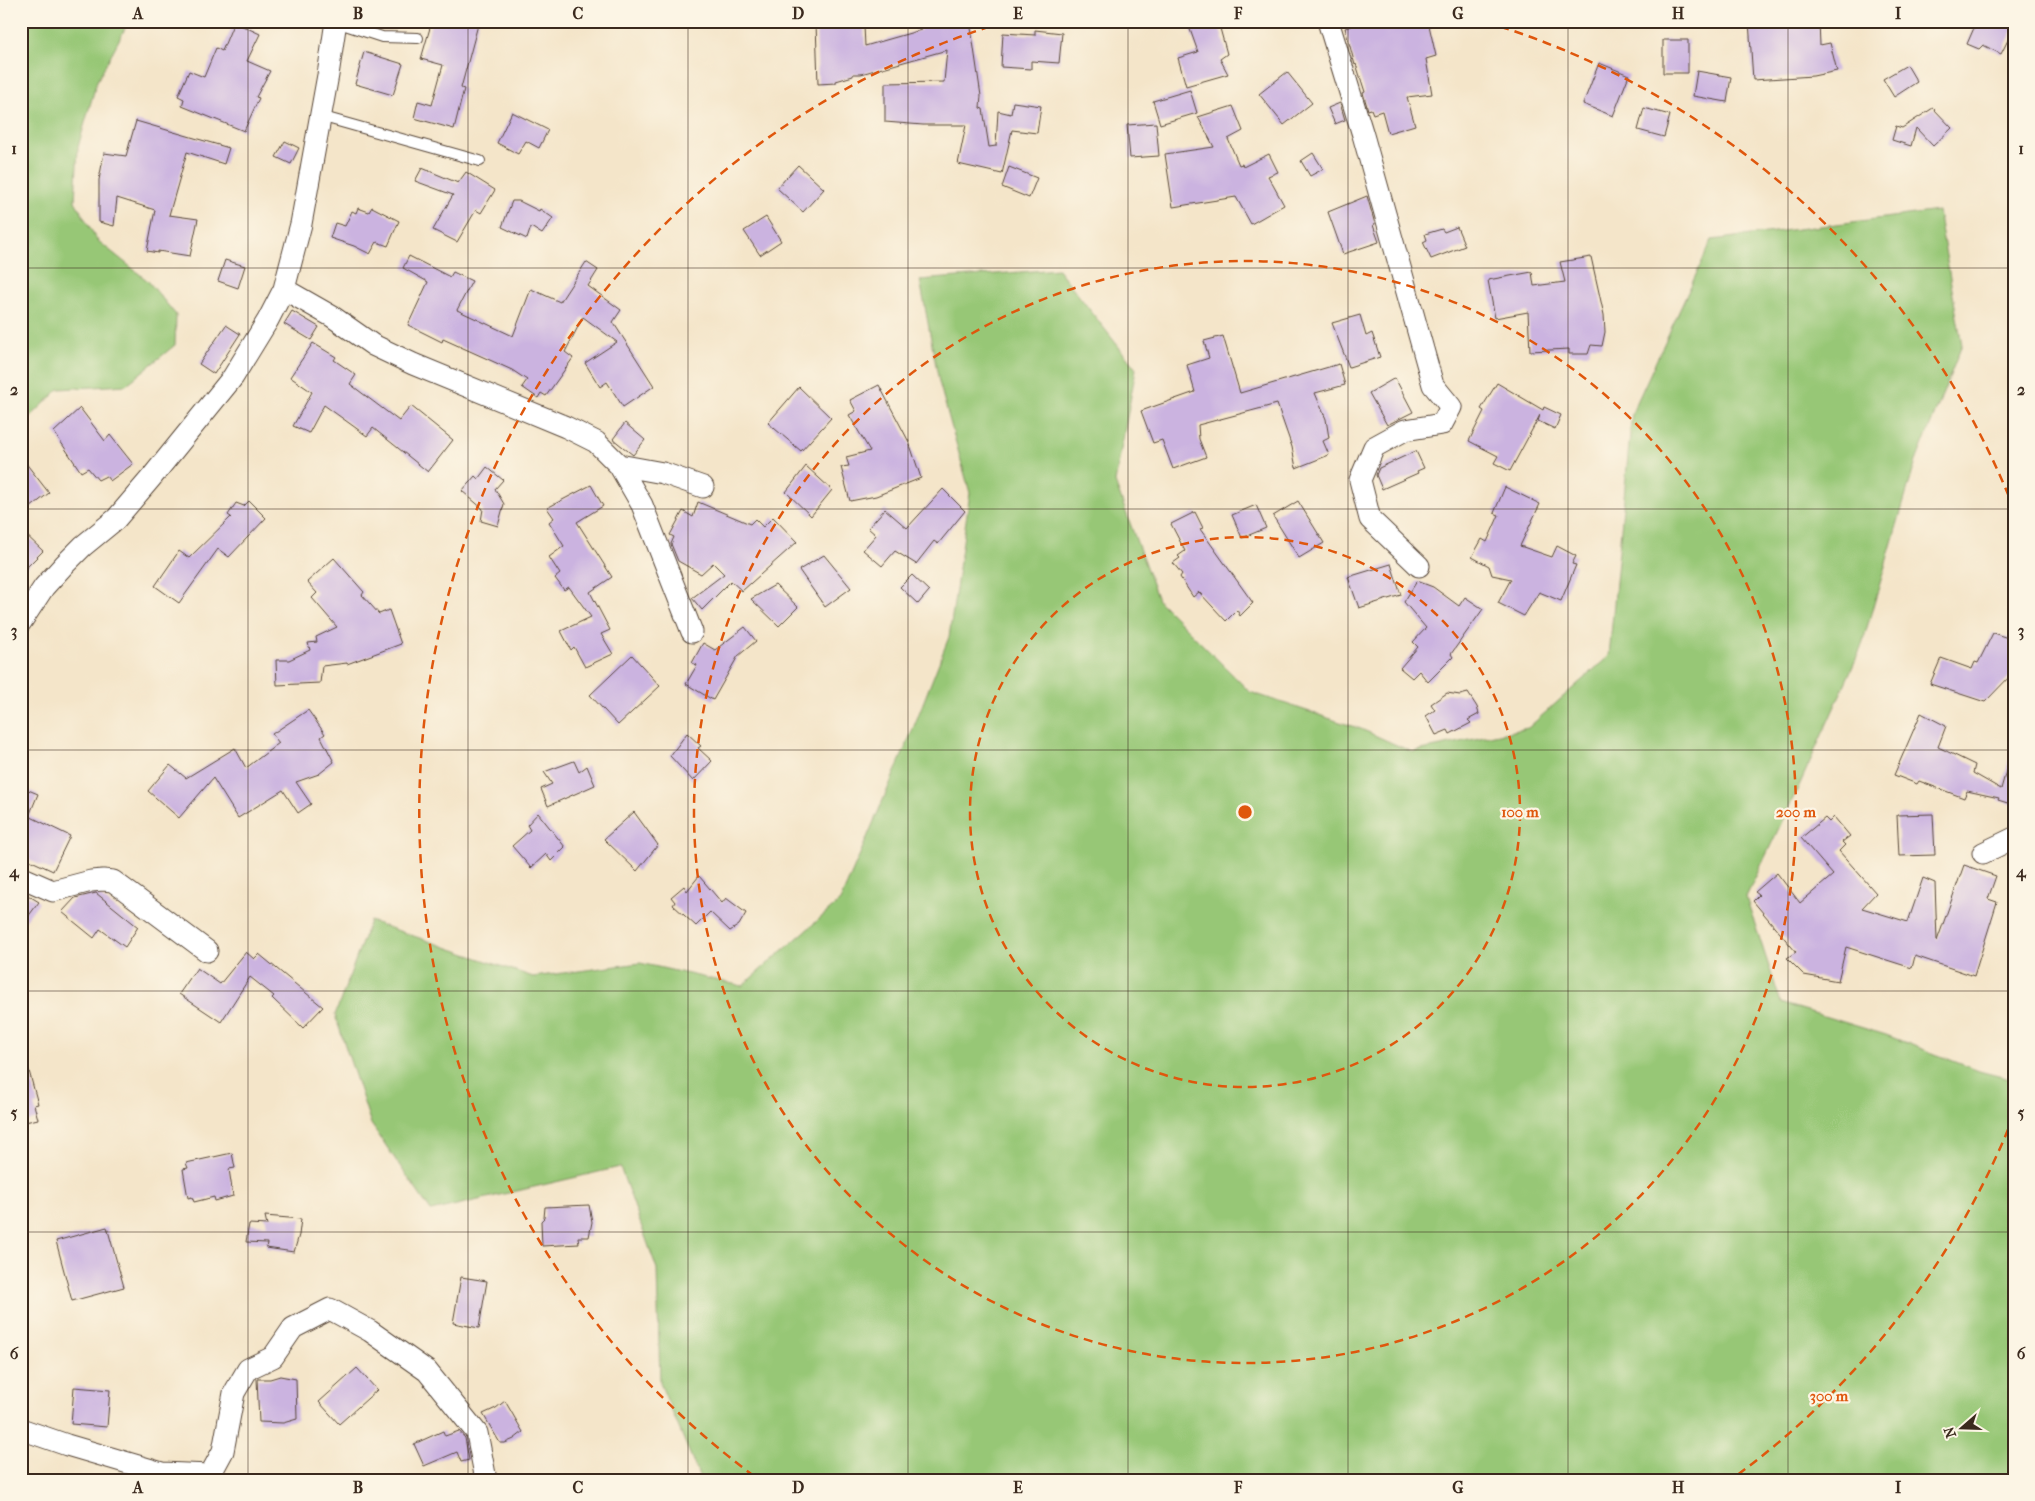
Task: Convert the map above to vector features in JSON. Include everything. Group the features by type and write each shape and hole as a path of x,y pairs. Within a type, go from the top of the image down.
{"street":[{"path":"1328,21 1363,135 1433,385 1451,407 1442,424 1405,430 1374,448 1360,480 1370,519 1419,566"},
{"path":"21,622 44,587 83,546 105,530 130,504 233,377 255,343 284,289 301,224 336,22"},
{"path":"284,289 333,317 373,345 422,368 566,427 596,442 619,465 642,505 692,632"},
{"path":"619,465 663,473 703,487"},
{"path":"1983,853 2014,838"},
{"path":"21,877 53,892 91,881 113,881 207,951"},
{"path":"21,1428 67,1445 162,1473 210,1475 223,1451 234,1393 248,1369 273,1357 293,1328 330,1309 370,1331 427,1372 477,1433 486,1480"}],"lane":[{"path":"336,22 382,37 418,38"},
{"path":"320,116 480,161"}],"green space":[{"path":"21,21 129,21 97,81 78,147 75,201 97,240 148,281 176,315 175,345 126,385 59,389 21,426"},
{"path":"1938,211 1962,345 1915,464 1861,648 1799,786 1746,897 1781,1003 1886,1035 1979,1071 2014,1080 2014,1480 701,1480 660,1383 657,1269 620,1167 431,1211 371,1124 335,1015 370,921 533,977 640,963 742,986 840,901 909,739 949,637 970,493 939,382 920,280 1058,269 1136,369 1115,482 1158,600 1250,692 1361,729 1412,752 1528,728 1609,656 1632,413 1712,240"}],"building":[{"path":"432,21 479,21 461,88 464,89 454,129 414,118 418,101 432,105 443,65 421,59"},
{"path":"918,21 970,21 981,96 980,108 983,109 989,147 996,146 998,111 1011,114 1013,102 1041,106 1037,133 1012,130 1002,174 958,164 966,125 923,125 885,122 885,83 944,82 947,50 861,74 853,74 853,76 836,81 836,83 818,84 816,23 856,22 856,26 864,26 865,46 921,30"},
{"path":"1187,21 1218,21 1227,54 1220,59 1228,74 1186,86 1178,58 1198,52"},
{"path":"1366,21 1428,21 1436,56 1426,59 1432,94 1407,97 1415,125 1388,133 1382,111 1373,114 1371,109 1368,110 1363,93 1365,92 1345,28"},
{"path":"1749,21 1819,21 1820,45 1830,43 1837,71 1813,76 1753,80"},
{"path":"1977,21 2002,21 2014,28 2001,54 1983,45 1979,49 1967,44"},
{"path":"234,22 260,34 247,61 270,71 256,97 259,98 244,131 182,106 184,99 178,96 189,71 204,77 216,48 222,51"},
{"path":"1035,30 1062,33 1059,63 1031,61 1031,69 1001,67 1003,33 1035,35"},
{"path":"1663,40 1688,40 1688,73 1663,73"},
{"path":"364,52 403,64 393,95 355,84"},
{"path":"1599,63 1629,75 1613,116 1583,104"},
{"path":"1907,65 1917,82 1894,97 1883,79"},
{"path":"1697,71 1731,77 1727,102 1693,96"},
{"path":"1287,72 1312,103 1284,125 1259,94"},
{"path":"1190,90 1197,113 1160,124 1153,101"},
{"path":"1340,103 1345,120 1335,124 1328,108"},
{"path":"1233,106 1243,131 1228,139 1239,165 1242,164 1243,167 1269,154 1278,172 1268,176 1284,205 1251,224 1236,197 1173,207 1165,154 1214,147 1198,117"},
{"path":"1644,108 1670,115 1664,137 1638,130"},
{"path":"1933,108 1952,128 1933,146 1916,128 1911,146 1892,140 1896,126 1902,128"},
{"path":"512,112 548,130 539,148 526,141 518,154 497,143"},
{"path":"136,121 229,148 224,164 187,152 169,215 198,219 190,256 147,251 155,210 117,198 114,226 99,222 99,180 104,153 126,156"},
{"path":"1156,123 1159,156 1130,158 1127,125"},
{"path":"285,141 299,148 291,164 276,157"},
{"path":"1313,153 1323,169 1310,176 1301,161"},
{"path":"798,165 824,189 803,212 777,188"},
{"path":"1009,167 1037,178 1029,198 1002,187"},
{"path":"422,168 458,183 466,172 495,190 481,213 476,210 457,242 433,230 453,195 415,181"},
{"path":"1367,196 1375,224 1373,225 1379,242 1343,254 1328,212"},
{"path":"512,201 519,201 539,211 540,209 553,218 542,234 531,227 527,239 502,227"},
{"path":"372,207 399,221 388,246 377,242 370,254 330,238 335,223 345,226 352,211 356,213 358,208 369,212"},
{"path":"766,217 781,241 760,255 744,231"},
{"path":"1457,227 1465,246 1431,259 1423,242 1427,240 1425,234 1442,229 1444,232"},
{"path":"409,256 450,277 453,272 472,281 457,310 513,336 531,289 560,302 586,262 598,270 588,286 621,310 613,322 654,386 623,407 607,382 600,387 585,363 617,342 583,317 565,352 573,358 546,396 541,393 538,398 522,387 527,380 512,370 443,339 442,342 408,325 428,282 403,268"},
{"path":"1591,257 1604,315 1605,332 1602,346 1591,345 1588,354 1569,354 1569,349 1530,351 1528,312 1495,318 1488,280 1532,272 1534,286 1565,282 1560,262"},
{"path":"225,260 245,266 238,288 218,281"},
{"path":"292,311 319,327 311,340 284,324"},
{"path":"1360,315 1366,336 1372,333 1380,357 1349,367 1332,323"},
{"path":"226,325 240,334 214,374 199,364"},
{"path":"1223,336 1240,393 1339,364 1345,385 1315,393 1326,419 1329,438 1323,441 1329,455 1296,468 1292,447 1277,404 1198,425 1199,439 1206,457 1173,469 1162,440 1153,443 1141,411 1195,392 1187,365 1209,358 1204,341"},
{"path":"313,343 336,357 334,360 356,375 350,384 399,421 411,406 453,440 428,472 373,428 367,436 324,405 309,433 293,426 312,392 290,377"},
{"path":"1395,378 1413,412 1387,425 1369,393"},
{"path":"1497,383 1543,410 1544,407 1561,415 1555,429 1538,421 1540,415 1510,471 1494,463 1498,456 1469,441 1484,411 1481,409"},
{"path":"879,385 909,442 921,478 876,496 850,501 841,467 849,466 846,457 870,451 849,415 856,411 850,400"},
{"path":"799,387 831,418 801,451 768,423"},
{"path":"80,408 105,441 110,435 133,464 110,481 106,476 98,480 88,468 81,472 54,432"},
{"path":"625,423 645,440 633,455 613,439"},
{"path":"1416,451 1424,468 1417,471 1418,473 1382,489 1376,475 1379,468"},
{"path":"21,457 49,493 21,515"},
{"path":"806,466 832,490 811,516 786,492"},
{"path":"487,467 503,480 495,489 504,504 498,526 481,521 483,509 462,491 475,476 478,479"},
{"path":"591,485 603,506 577,522 612,577 590,592 610,630 601,634 613,654 585,667 574,647 571,650 561,631 591,617 569,587 564,590 555,578 560,574 549,557 564,546 549,522 554,518 547,508"},
{"path":"1505,487 1540,504 1520,546 1552,557 1557,546 1576,556 1572,564 1576,565 1561,601 1539,592 1524,616 1498,603 1511,579 1492,575 1489,566 1472,557 1482,539 1487,542 1499,515 1494,513"},
{"path":"943,489 965,511 938,544 934,541 916,564 895,551 882,566 863,550 876,535 868,528 885,509 907,528"},
{"path":"249,501 266,518 229,557 218,549 179,603 155,586 179,551 189,558 231,517 228,515 236,503 244,506"},
{"path":"1298,501 1324,543 1299,558 1273,516"},
{"path":"698,502 750,524 755,519 763,527 773,517 797,542 742,591 731,581 702,610 692,598 724,574 713,563 701,574 678,561 671,544 674,537 670,535 683,511 693,517"},
{"path":"1256,505 1266,528 1242,538 1232,515"},
{"path":"1195,512 1203,528 1200,529 1253,603 1240,616 1237,610 1226,621 1199,592 1193,597 1180,577 1182,574 1173,563 1185,551 1171,524"},
{"path":"21,530 43,551 21,573"},
{"path":"824,555 851,588 825,607 799,570"},
{"path":"334,558 364,592 362,595 379,614 389,610 401,644 347,664 322,666 320,683 277,685 276,660 289,660 310,650 308,643 317,642 316,637 337,627 312,598 317,593 307,582"},
{"path":"1391,564 1401,595 1359,608 1348,577"},
{"path":"912,575 929,591 918,604 900,587"},
{"path":"1417,581 1433,587 1459,606 1465,597 1483,609 1451,654 1453,657 1428,682 1419,671 1412,678 1400,668 1418,647 1413,642 1426,628 1404,602"},
{"path":"775,585 798,607 779,626 751,599"},
{"path":"745,627 756,641 738,656 713,700 686,684 697,665 692,663 703,643 715,650"},
{"path":"1993,633 2014,640 2014,672 1985,702 1930,684 1941,658 1972,669 1975,662 1978,663"},
{"path":"632,655 660,686 618,725 590,695"},
{"path":"1447,693 1460,695 1468,693 1479,714 1468,720 1471,723 1450,734 1448,730 1436,735 1426,716 1435,710 1431,704"},
{"path":"308,710 325,734 321,737 334,762 319,774 296,782 311,804 298,813 283,790 238,818 213,778 179,818 148,791 170,765 186,778 235,748 246,768 279,743 272,734"},
{"path":"1921,713 1946,726 1938,747 1975,765 1973,773 2001,789 2009,760 2014,760 2014,805 1998,800 1999,798 1967,791 1964,798 1919,781 1917,784 1894,775"},
{"path":"687,733 701,746 698,748 712,761 693,781 670,756"},
{"path":"574,761 579,772 587,766 595,785 548,806 541,789 552,784 544,772"},
{"path":"21,787 38,794 29,816 70,836 53,871 21,856"},
{"path":"634,812 658,845 637,871 604,839"},
{"path":"538,813 565,847 551,861 546,854 531,868 512,846 530,830 527,825"},
{"path":"1933,814 1935,855 1899,856 1897,815"},
{"path":"1834,817 1850,836 1842,842 1845,845 1839,851 1876,893 1862,908 1908,922 1923,878 1935,883 1937,941 1964,865 1996,876 1988,899 1997,902 1974,976 1915,956 1912,968 1846,947 1838,981 1804,975 1787,958 1796,952 1753,901 1759,895 1755,892 1777,873 1800,903 1833,875 1801,838 1825,818 1829,822"},
{"path":"699,876 722,903 726,898 746,913 739,925 730,931 710,912 696,926 673,905 675,902 671,897 684,886 687,891"},
{"path":"21,891 39,902 21,926"},
{"path":"96,893 138,927 125,947 100,929 94,938 62,912 75,898"},
{"path":"246,952 254,959 259,954 323,1007 303,1028 272,998 274,996 250,977 221,1022 179,994 197,968 220,984"},
{"path":"21,1060 26,1060 38,1104 34,1105 38,1119 21,1123"},
{"path":"232,1153 235,1168 229,1169 233,1196 215,1201 214,1197 194,1202 192,1197 188,1198 183,1169 188,1168 186,1163"},
{"path":"589,1205 592,1222 589,1237 578,1237 579,1244 542,1246 541,1221 544,1218 545,1207"},
{"path":"265,1216 301,1219 294,1252 266,1248 267,1243 246,1242 249,1224 267,1225"},
{"path":"107,1227 124,1287 72,1301 56,1241"},
{"path":"461,1277 487,1281 479,1328 453,1323"},
{"path":"357,1368 377,1390 339,1424 319,1402"},
{"path":"280,1376 296,1379 297,1419 283,1423 259,1422 257,1379 270,1379"},
{"path":"74,1387 110,1390 107,1427 71,1424"},
{"path":"505,1401 523,1432 514,1439 500,1443 483,1414"},
{"path":"443,1431 445,1436 459,1431 465,1438 469,1460 461,1462 457,1452 424,1466 414,1444"}]}
